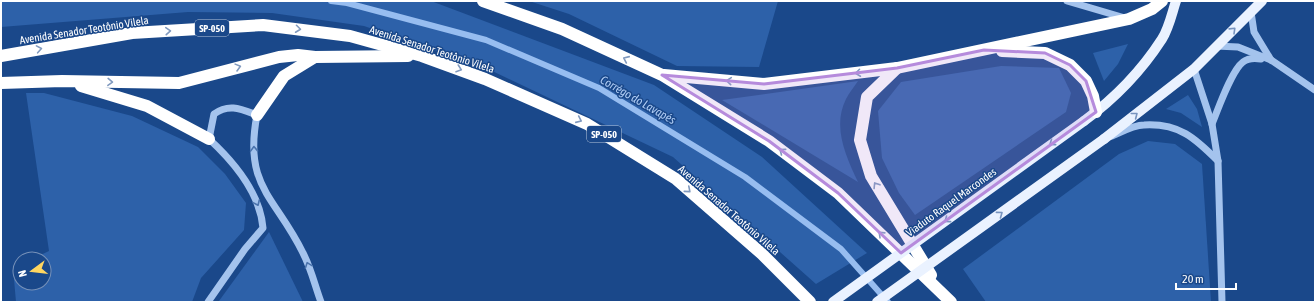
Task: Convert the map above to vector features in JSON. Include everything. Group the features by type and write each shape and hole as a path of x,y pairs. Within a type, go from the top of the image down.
{"highway":[{"path":"483,1 562,29 662,75 769,141 838,193 951,302"},
{"path":"662,75 764,84 897,68 1129,19 1152,9 1162,1"},
{"name":"Avenida Senador Teotônio Vilela","path":"1,56 132,33 263,25 350,36 422,56 485,79 587,124 676,179 762,254 810,302"},
{"path":"984,50 1045,53 1070,65 1086,81 1093,96 1096,112"},
{"path":"1,83 62,81 179,83 279,57 298,55 315,57 422,56"},
{"path":"257,115 266,99 284,76 315,57"},
{"path":"897,68 867,97 860,140 871,176 940,290"},
{"path":"62,81 147,106 209,139"}],"main road":[{"name":"Viaduto Raquel Marcondes","path":"833,302 1096,112 1134,76 1163,37 1176,1"},
{"path":"877,302 1104,139 1194,69 1262,1"}],"street":[{"path":"1067,1 1129,19"},
{"path":"1251,12 1254,32 1271,60"},
{"path":"1216,46 1238,47 1271,60 1315,90"},
{"path":"1212,124 1235,71 1243,62 1252,58 1271,60"},
{"path":"1194,69 1212,124 1218,161 1222,302"},
{"path":"208,302 263,228 262,216 248,183 224,153 209,139 214,114 219,110 226,108 238,108 257,115 253,146 256,173 264,190 304,253 321,302"},
{"path":"1104,139 1143,124 1174,128 1195,138 1218,161"}],"highlighted area":[{"path":"984,50 1045,53 1070,65 1086,81 1096,112 901,253 838,193 769,141 662,75 764,84 897,68"}],"shaded area":[{"path":"1,1 431,1 654,85 762,157 867,253 816,284 673,157 486,68 364,26 272,13 188,12 1,27"},
{"path":"529,1 778,1 759,67 677,66 569,14"},
{"path":"1128,44 1118,64 1104,81 1093,53"},
{"path":"1001,66 1059,68 1071,93 1066,112 915,215 899,193 882,158 878,111 901,82"},
{"path":"858,81 846,99 842,110 840,131 845,152 858,182 722,100"},
{"path":"26,93 44,93 132,116 198,147 225,174 246,203 244,230 201,278 192,302 16,302 15,291 52,291 52,251 49,251"},
{"path":"1188,95 1197,109 1202,127 1181,113 1166,109"},
{"path":"1148,141 1175,144 1202,164 1211,302 986,302 963,269 1119,154"},
{"path":"269,232 303,302 220,302 219,301"}],"waterway":[{"name":"Corrégo do Lavapés","path":"331,1 347,3 486,40 599,88 745,177 841,249 888,302"}]}
